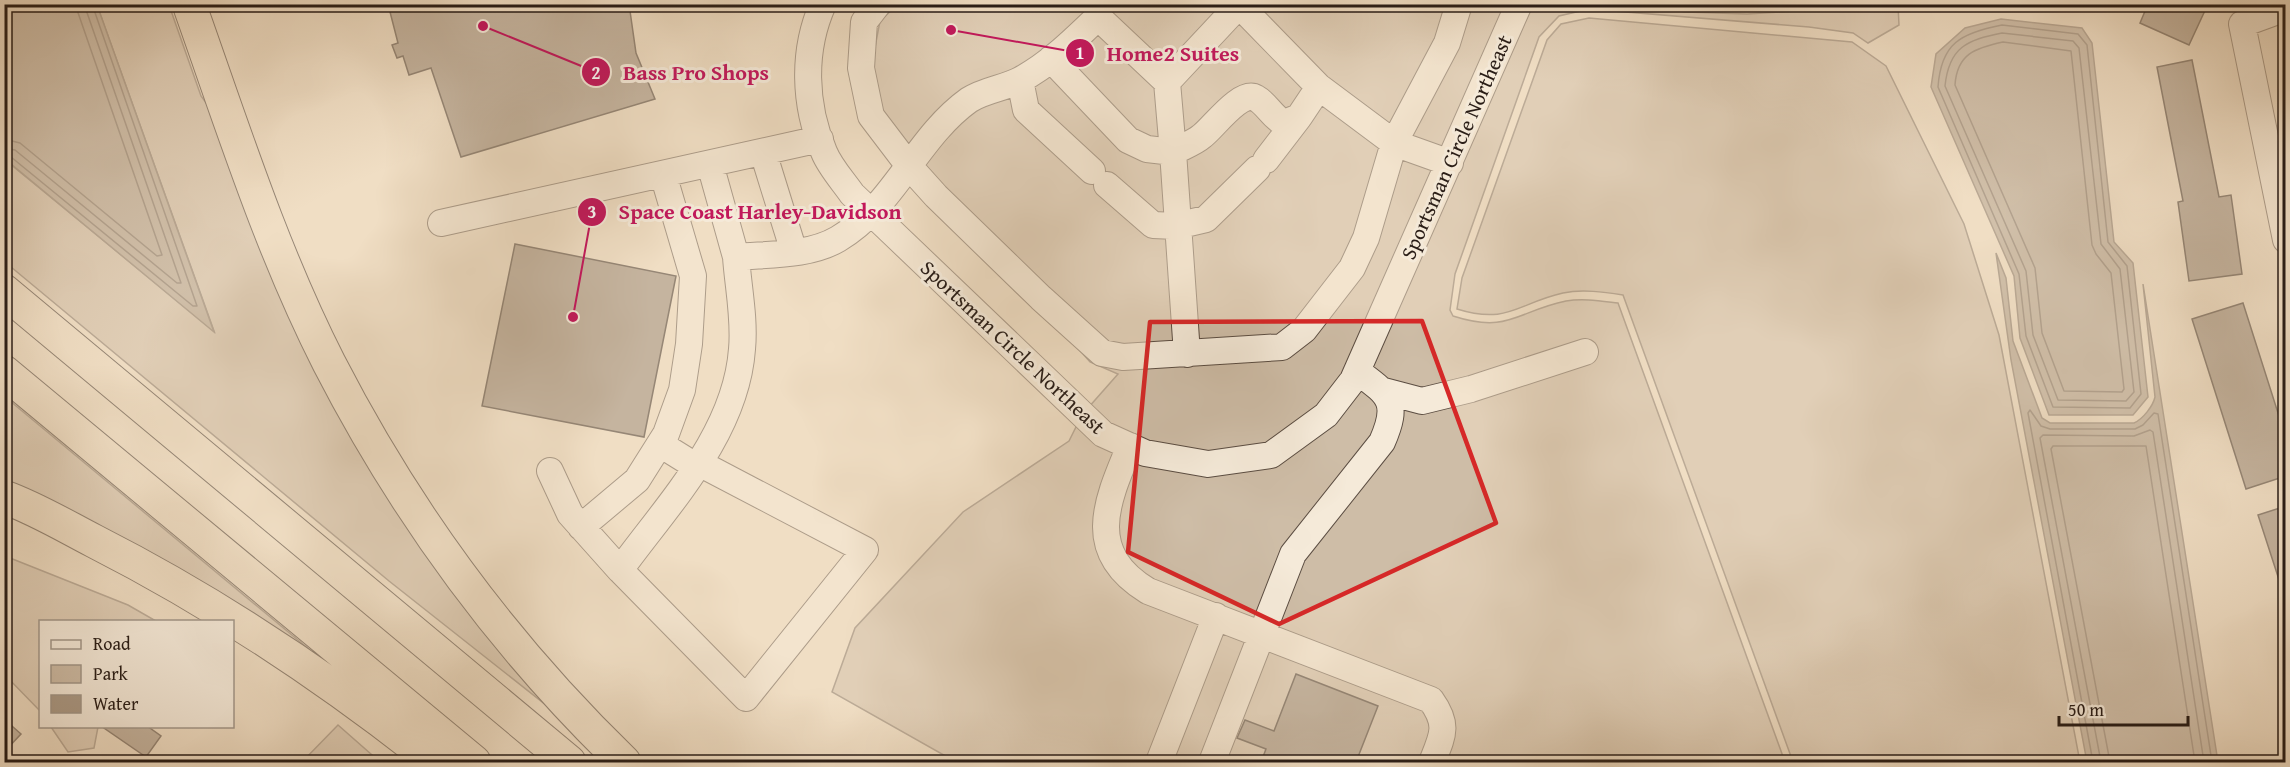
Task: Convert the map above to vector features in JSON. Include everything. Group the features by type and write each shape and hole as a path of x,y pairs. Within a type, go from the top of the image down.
{"highway":[{"path":"189,4 281,258 329,363 393,476 464,581 484,606 540,674 624,762"},
{"path":"4,291 569,762"},
{"path":"4,372 474,762"},
{"path":"4,497 135,562 233,620"},
{"path":"234,620 264,638 364,707 434,762"}],"street":[{"name":"Sportsman Circle Northeast","path":"823,4 813,27 808,70 810,113 825,154 852,194 1103,434 1145,453 1208,464 1271,455 1326,415 1357,371 1519,4"},
{"path":"878,4 864,22 861,68 871,116 909,166 1041,298 1102,353 1123,357 1282,347 1304,330 1353,268 1366,238 1394,143 1447,43 1459,4"},
{"path":"1167,82 1239,5 1319,87 1394,143 1450,163"},
{"path":"2286,8 2242,24 2286,240"},
{"path":"736,257 794,252 838,239 871,212 936,130 970,99 1020,80 1051,59 1092,11 1167,82 1187,354"},
{"path":"1051,59 1128,140 1147,149 1173,152 1201,137 1236,103 1249,96 1256,98 1275,118 1284,123 1299,117"},
{"path":"1020,80 1026,110 1153,225 1176,226 1206,219 1262,165 1319,87"},
{"path":"441,223 819,139"},
{"path":"763,152 794,252"},
{"path":"620,570 698,465 731,403 742,348 736,257 710,164"},
{"path":"581,527 637,480 666,434 681,390 689,344 693,276 663,174"},
{"path":"1357,371 1384,391 1422,401 1471,389 1585,352"},
{"path":"1212,762 1293,554 1383,442 1390,424 1391,406 1384,391"},
{"path":"550,471 570,514 581,527 746,698 866,550 660,444"},
{"path":"1130,446 1108,500 1105,518 1106,536 1112,555 1130,580 1148,591 1431,699 1444,723 1442,737 1432,762"},
{"path":"1159,762 1216,616"}],"highlighted area":[{"path":"1422,321 1496,523 1279,624 1128,552 1150,322"}],"green space":[{"path":"97,5 169,5 201,96 230,136 287,288 580,732 389,581 5,262 4,159 214,331"},
{"path":"897,5 1510,5 1345,374 1320,404 1300,423 1268,445 1200,451 1160,446 1140,440 1104,421 1088,408 1118,374 1090,362 864,105 880,21"},
{"path":"1531,5 1656,5 1684,12 1747,14 1847,8 1858,5 1898,5 1899,25 1868,43 1853,33 1809,27 1589,9 1559,16 1539,37 1455,274 1450,310 1453,316 1472,321 1500,322 1549,305 1572,300 1618,303 1785,762 956,762 832,692 855,628 963,512 1069,441 1078,423 1210,473 1331,423"},
{"path":"1589,18 1852,42 1886,66 1964,224 1999,335 2080,762 1793,762 1623,295 1593,291 1563,293 1501,314 1489,315 1457,309 1462,278 1547,40 1561,24"},
{"path":"4,396 310,650 305,655 5,488"},
{"path":"5,556 128,605 154,620 39,620 39,710 5,675"},
{"path":"338,725 380,762 302,762"},
{"path":"52,728 98,728 94,748 68,752"}],"water":[{"path":"4,5 97,5 214,332 5,159"},
{"path":"2001,19 2082,28 2092,43 2114,242 2133,263 2148,397 2133,415 2049,415 2020,338 2014,276 1931,87 1936,54 1965,28"},
{"path":"1996,253 2006,278 2013,341 2042,418 2050,423 2134,423 2141,419 2150,408 2155,397 2143,284 2218,762 2087,762 2011,360"}],"building":[{"path":"394,4 629,4 636,53 655,99 461,157 431,68 409,75 403,56 397,58 392,45 398,43 389,8"},
{"path":"2148,4 2208,4 2189,45 2140,23"},
{"path":"2192,60 2219,197 2231,195 2242,274 2189,281 2178,202 2183,201 2157,67"},
{"path":"515,244 676,276 644,437 482,406"},
{"path":"2243,303 2286,438 2286,476 2246,489 2192,319"},
{"path":"2286,506 2286,592 2283,592 2258,515"},
{"path":"1296,674 1378,706 1356,762 1261,762 1266,749 1237,738 1245,720 1274,731"},
{"path":"4,719 21,734 4,752"},
{"path":"104,728 150,728 161,736 146,757"}],"place":[{"name":"Bass Pro Shops","path":"483,26"},
{"name":"Home2 Suites","path":"951,30"},
{"name":"Space Coast Harley-Davidson","path":"573,317"}]}
